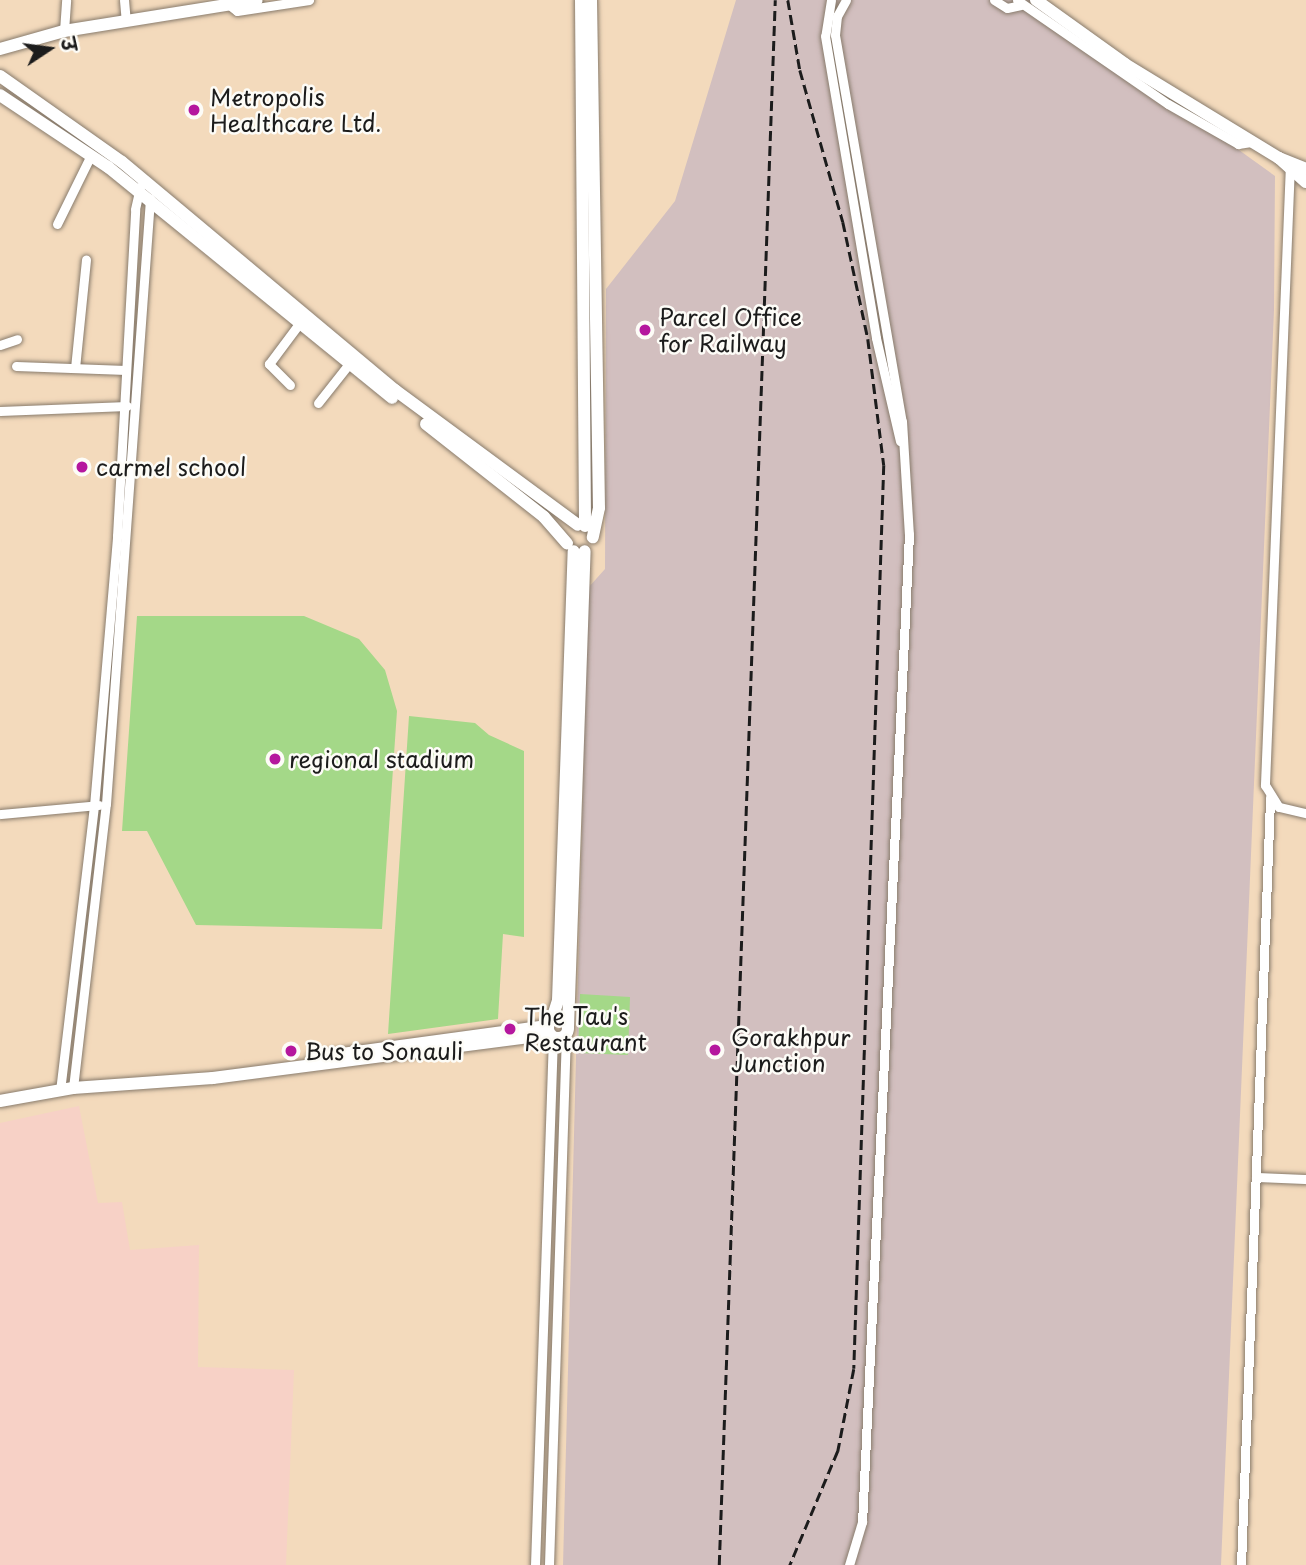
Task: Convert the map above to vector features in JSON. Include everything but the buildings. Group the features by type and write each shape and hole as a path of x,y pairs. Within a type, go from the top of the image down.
{"main road":[{"path":"581,0 586,530"},
{"path":"576,548 599,508 592,0"},
{"path":"1036,0 1078,34 1286,163 1306,182"},
{"path":"0,49 20,40 64,31 240,2"},
{"path":"0,39 20,40"},
{"path":"0,76 153,194 544,517 576,548"},
{"path":"0,95 141,185"},
{"path":"1286,163 1306,169"},
{"path":"352,359 474,452 586,530"},
{"path":"0,1101 74,1084 213,1078 556,1029 576,548 571,529 586,530"},
{"path":"0,1094 60,1087"}],"street":[{"path":"64,31 66,0"},
{"path":"124,0 126,21"},
{"path":"240,2 237,11 309,0"},
{"path":"831,0 825,36 876,338 893,426 902,446"},
{"path":"846,0 837,16 835,35 902,421 909,534 908,604 862,1522 849,1565"},
{"path":"994,0 1007,8 1019,3 1168,104 1238,144 1251,142"},
{"path":"57,224 91,155"},
{"path":"1241,1565 1270,798 1265,785 1286,163"},
{"path":"60,1087 94,806 141,185"},
{"path":"74,1084 106,804 153,194"},
{"path":"75,368 86,260"},
{"path":"290,384 269,364 304,318"},
{"path":"0,345 17,339"},
{"path":"318,403 352,359"},
{"path":"16,366 126,370"},
{"path":"0,411 136,406"},
{"path":"100,733 112,734"},
{"path":"1270,798 1287,811 1306,813"},
{"path":"0,814 106,804"},
{"path":"535,1565 556,1029"},
{"path":"550,1565 556,1029"},
{"path":"1256,1177 1306,1179"}],"shaded area":[{"path":"736,0 1030,0 1275,176 1274,310 1221,1565 563,1565 588,588 605,569 606,289 675,201"},
{"path":"79,1106 98,1203 122,1202 130,1250 199,1245 198,1367 294,1370 286,1565 0,1565 0,1123"}],"green space":[{"path":"137,616 304,616 359,639 385,670 397,711 382,929 196,925 147,831 122,831"},
{"path":"409,716 475,723 489,735 524,751 524,937 503,934 498,1019 388,1034"},
{"path":"580,994 630,997 628,1055 578,1053"}],"railway":[{"path":"719,1565 775,0"},
{"path":"788,0 800,70 843,222 868,339 884,465 854,1369 838,1451 790,1565"}],"place":[{"name":"Metropolis Healthcare Ltd.","path":"194,110"},
{"name":"Parcel Office for Railway","path":"645,330"},
{"name":"carmel school","path":"82,467"},
{"name":"regional stadium","path":"275,759"},
{"name":"The Tau's Restaurant","path":"510,1029"},
{"name":"Gorakhpur Junction","path":"715,1050"},
{"name":"Bus to Sonauli","path":"291,1051"}]}
